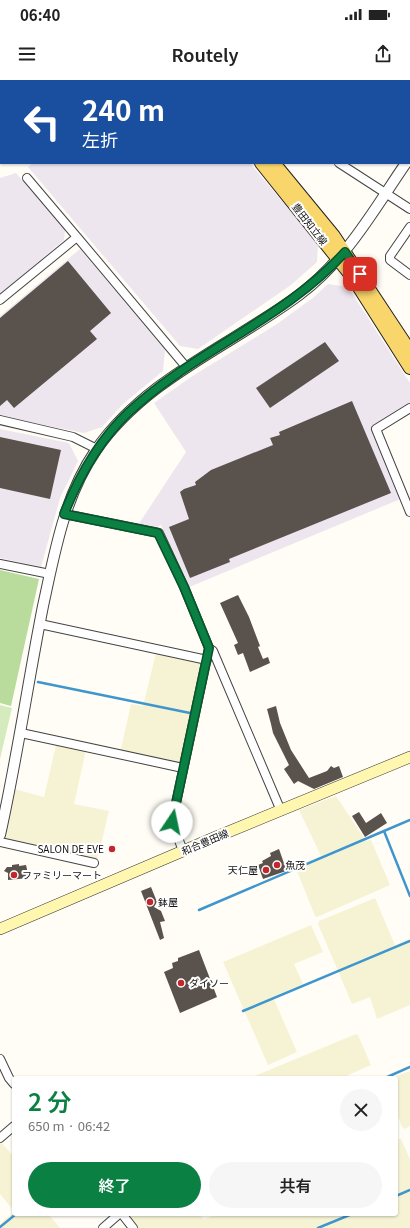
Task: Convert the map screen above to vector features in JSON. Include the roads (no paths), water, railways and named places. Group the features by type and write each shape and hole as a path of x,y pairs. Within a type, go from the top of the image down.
{"main road":[{"name":"豊田知立線","path":"262,164 342,256 410,351"},
{"name":"豊田知立線","path":"275,164 319,216 353,278 410,368"},
{"name":"和合豊田線","path":"0,929 410,757"}],"street":[{"path":"342,164 410,209"},
{"path":"0,835 3,803 21,733 40,624 64,514 76,486 97,449 128,413 158,387 266,318 300,294 342,256 405,164"},
{"path":"27,178 186,368"},
{"path":"410,227 390,256 390,260 410,275"},
{"path":"0,300 77,237"},
{"path":"410,408 376,429 410,512"},
{"path":"0,420 73,437 97,449"},
{"path":"64,514 158,533 184,587 209,648 213,651 281,811"},
{"path":"0,564 50,574"},
{"path":"40,624 207,660"},
{"path":"183,851 172,822 209,648"},
{"path":"21,733 183,768"},
{"path":"0,842 94,863"},
{"path":"0,1059 12,1082"},
{"path":"0,1138 12,1128"},
{"path":"103,1228 118,1216"},
{"path":"122,1216 133,1228"}],"waterway":[{"path":"38,682 190,713"},
{"path":"410,820 384,831 410,896"},
{"path":"199,910 384,831"},
{"path":"243,1011 410,941"},
{"path":"390,1076 410,1067"},
{"path":"398,1195 410,1190"},
{"path":"0,1227 14,1216"},
{"path":"318,1228 347,1216"}],"place":[{"name":"SALON DE EVE","path":"112,849"},
{"name":"魚茂","path":"277,865"},
{"name":"天仁屋","path":"266,870"},
{"name":"ファミリーマート","path":"14,875"},
{"name":"鉢屋","path":"150,902"},
{"name":"ダイソー","path":"181,983"}]}
